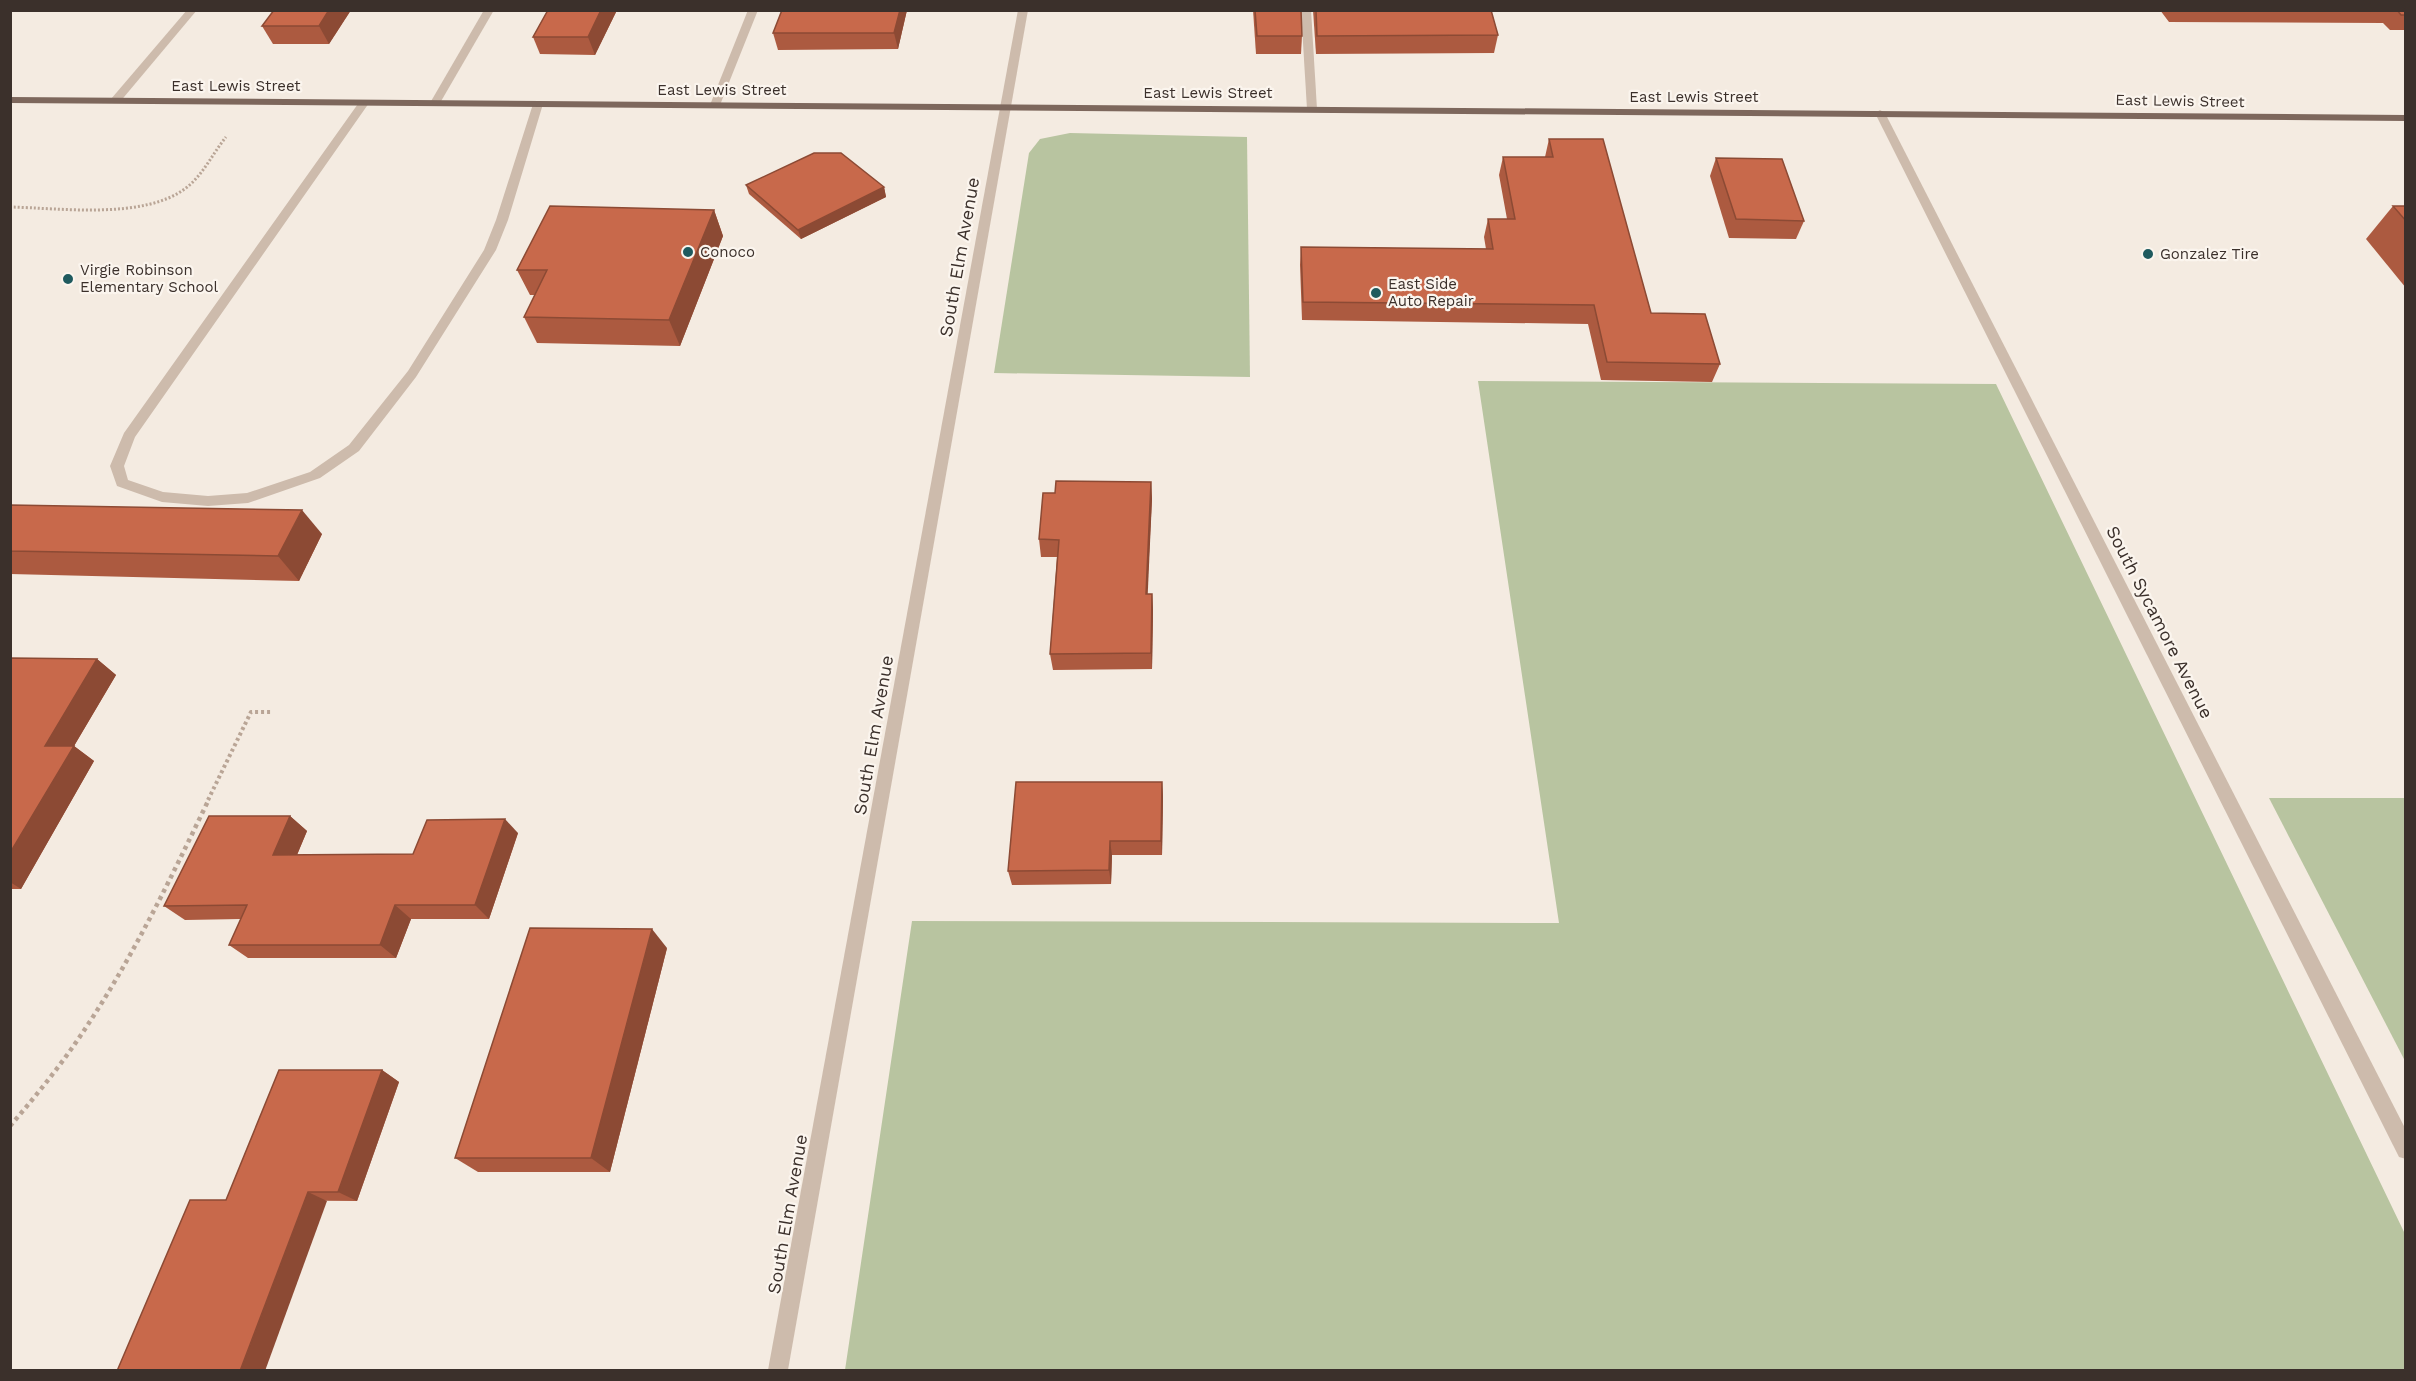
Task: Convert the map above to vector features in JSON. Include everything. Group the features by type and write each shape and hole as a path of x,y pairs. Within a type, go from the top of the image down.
{"main road":[{"name":"East Lewis Street","path":"10,100 2406,118"}],"street":[{"path":"115,101 193,10"},
{"path":"435,103 489,10"},
{"path":"715,105 753,10"},
{"name":"South Elm Avenue","path":"778,1371 1023,10"},
{"path":"1306,10 1312,109"},
{"path":"364,103 129,436 117,466 122,483 162,497 208,501 248,498 315,475 354,448 412,374 490,250 502,220 538,104"},
{"name":"South Sycamore Avenue","path":"1880,113 2406,1150"}],"path":[{"path":"10,207 120,208 157,202 175,196 188,186 230,132"},
{"path":"10,1126 86,1028 121,968 144,928 251,712 272,712"}],"green space":[{"path":"1070,133 1247,137 1250,377 994,373 1029,153 1040,139"},
{"path":"1478,381 1996,384 2405,1234 2405,1370 845,1370 912,921 1559,923"},
{"path":"2269,798 2405,798 2405,1061"}],"building":[{"path":"274,10 329,10 319,26 262,26"},
{"path":"548,10 601,10 588,37 533,37"},
{"path":"782,10 900,10 894,33 773,33"},
{"path":"1255,10 1301,10 1302,36 1257,36"},
{"path":"1316,10 1491,10 1498,35 1317,36"},
{"path":"2397,10 2406,10 2406,15 2401,15"},
{"path":"1549,139 1603,139 1651,313 1705,314 1720,364 1607,362 1594,305 1303,302 1301,247 1493,249 1488,219 1515,219 1503,157 1553,157"},
{"name":"Conoco","path":"814,153 841,153 884,187 798,230 746,185"},
{"path":"1716,158 1782,159 1804,221 1736,219"},
{"path":"550,206 714,210 669,320 524,317 547,270 517,270"},
{"path":"2393,206 2406,206 2406,221"},
{"path":"1056,481 1151,482 1146,594 1152,594 1151,653 1050,654 1059,540 1039,539 1043,493 1055,493"},
{"path":"10,505 302,510 278,556 10,551"},
{"path":"10,658 97,659 45,746 74,746 10,853"},
{"path":"1016,782 1162,782 1161,841 1110,841 1109,870 1008,871"},
{"path":"209,816 290,816 273,855 413,854 427,820 505,819 475,905 395,905 380,945 229,945 247,905 164,906"},
{"path":"530,928 652,929 591,1158 455,1158"},
{"path":"279,1070 382,1070 338,1192 308,1192 240,1371 117,1371 190,1200 226,1200"}],"place":[{"name":"Conoco","path":"688,252"},
{"name":"Gonzalez Tire","path":"2148,254"},
{"name":"Virgie Robinson Elementary School","path":"68,279"},
{"name":"East Side Auto Repair","path":"1376,293"}]}
